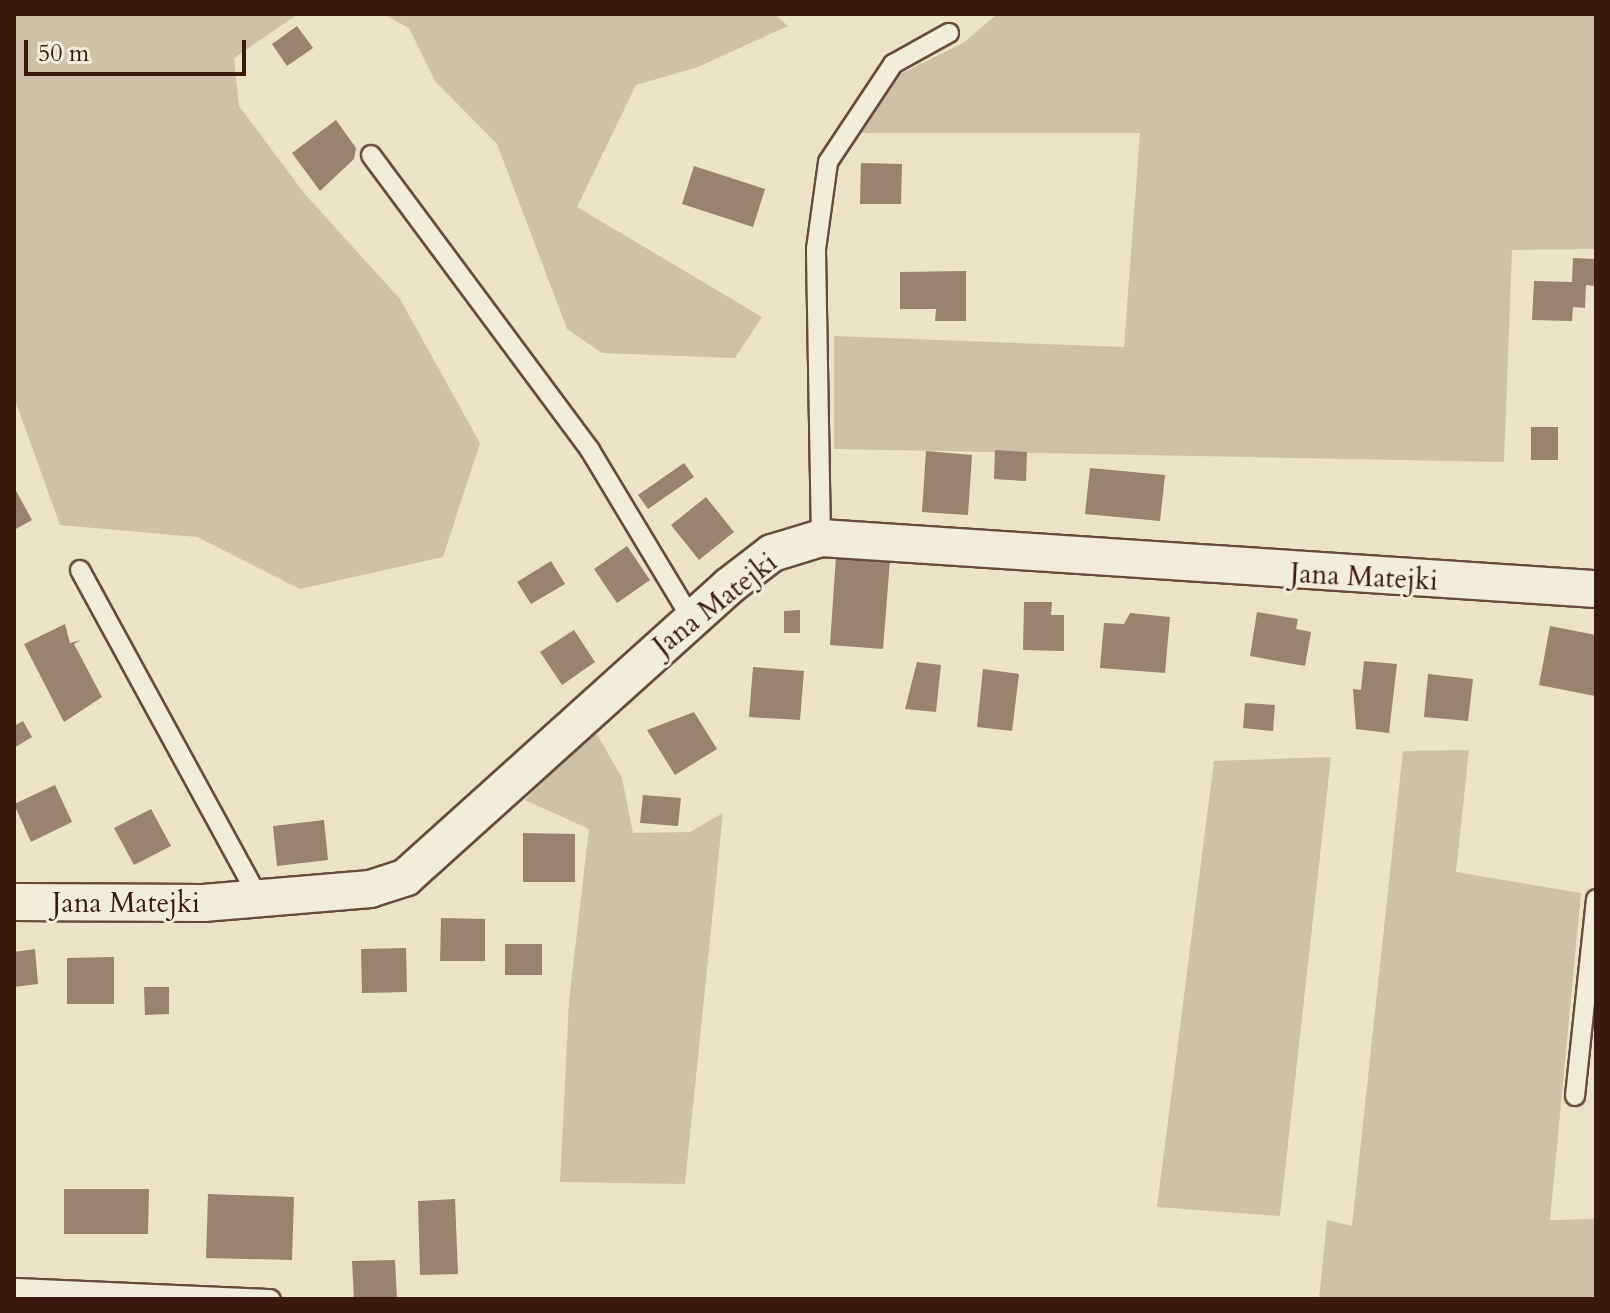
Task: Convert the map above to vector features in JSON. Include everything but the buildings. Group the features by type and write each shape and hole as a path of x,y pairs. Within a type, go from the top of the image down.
{"street":[{"name":"Jana Matejki","path":"14,902 259,898 370,889 406,877 691,618 772,553 821,538 1596,589"}],"lane":[{"path":"821,538 816,249 828,162 893,64 949,33"},
{"path":"371,155 590,450 691,618"},
{"path":"80,570 259,898"},
{"path":"1575,1096 1596,899"},
{"path":"14,1288 271,1299"}],"shaded area":[{"path":"14,14 298,14 234,58 239,106 304,193 400,299 480,443 443,557 300,589 197,537 60,525 14,397"},
{"path":"383,14 774,14 788,26 698,67 636,85 577,207 762,317 735,358 602,353 567,329 497,144 435,81 409,28"},
{"path":"1596,14 1596,249 1512,250 1504,462 834,449 834,336 1124,347 1140,133 855,133 902,73 963,43 995,16"},
{"path":"597,734 622,778 633,833 690,832 723,813 685,1184 560,1182 569,1001 589,829 525,800 566,753"},
{"path":"1469,750 1456,872 1581,893 1550,1220 1596,1219 1596,1299 1319,1299 1327,1220 1352,1226 1403,751"},
{"path":"1331,757 1280,1216 1157,1207 1214,761"}]}
